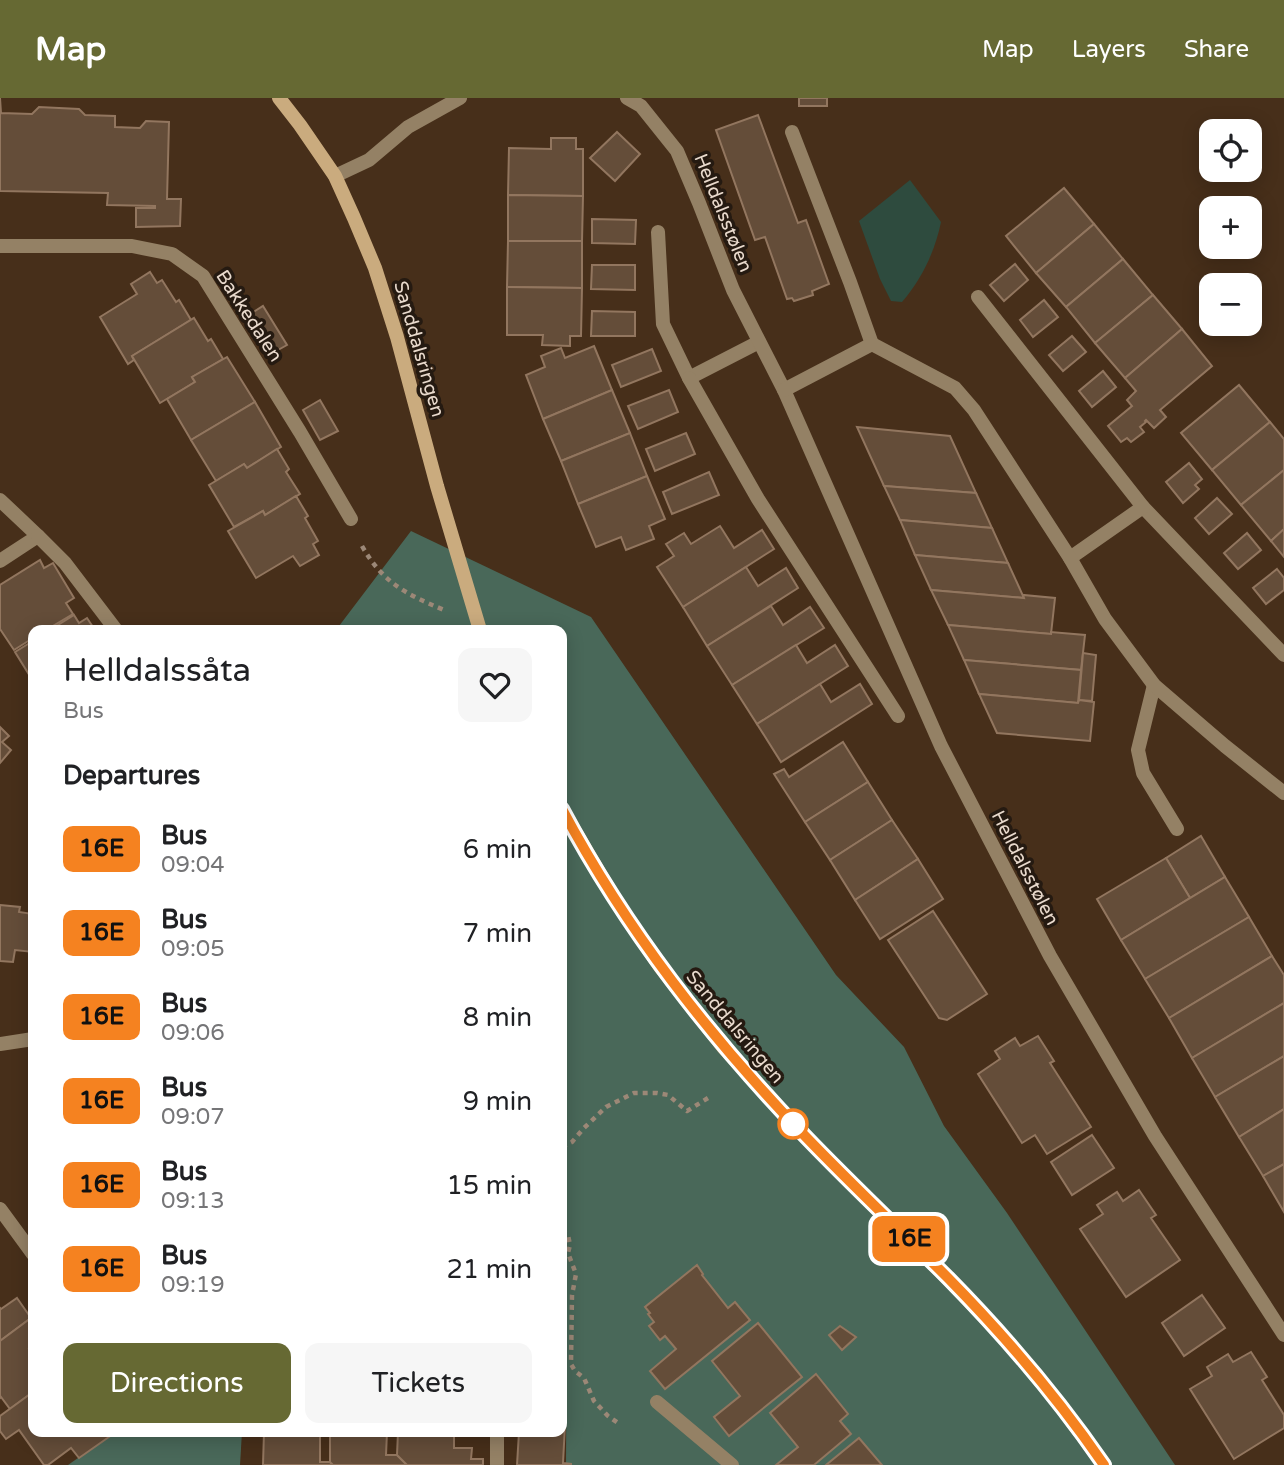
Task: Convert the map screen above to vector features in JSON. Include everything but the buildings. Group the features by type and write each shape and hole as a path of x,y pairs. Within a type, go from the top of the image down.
{"main road":[{"name":"Sanddalsringen","path":"279,98 335,176 375,268 479,625"},
{"name":"Sanddalsringen","path":"567,818 619,906 661,968 723,1047 805,1136 1008,1342 1056,1400 1104,1465"}],"street":[{"path":"335,176 369,160 408,127 460,98"},
{"name":"Helldalsstølen","path":"627,98 643,102 677,152 733,290 784,390 941,746 1049,956 1155,1136 1284,1335"},
{"path":"792,132 872,344 955,388 974,410 1070,558 1105,619 1154,685 1284,793"},
{"path":"658,232 663,324 689,378 758,499 898,716"},
{"name":"Bakkedalen","path":"0,246 132,246 172,254 203,276 351,519"},
{"path":"978,297 1143,507 1284,655"},
{"path":"689,378 759,342"},
{"path":"784,390 872,344"},
{"path":"0,500 65,563 112,625"},
{"path":"1070,558 1143,507"},
{"path":"0,561 38,536"},
{"path":"1154,685 1138,750 1143,773 1177,829"},
{"path":"0,1044 28,1040"},
{"path":"0,1209 28,1247"},
{"path":"657,1402 732,1465"},
{"path":"497,1437 497,1465"}],"path":[{"path":"351,519 357,538 369,558 391,583 414,598 446,610"},
{"path":"567,1144 606,1107 634,1093 668,1095 687,1111 708,1098"},
{"path":"567,1234 568,1253 576,1274 572,1294 571,1364 584,1378 594,1401 618,1423"}],"green space":[{"path":"910,180 941,222 931,254 916,284 902,302 891,301 859,221"},
{"path":"411,531 591,617 836,975 904,1047 944,1126 1007,1213 1175,1465 566,1465 567,625 340,625"},
{"path":"108,1437 242,1437 240,1465 68,1465"}],"bus line":[{"name":"16E","path":"567,819 619,906 661,968 723,1047 805,1136 1008,1342 1056,1400 1104,1465"}]}
